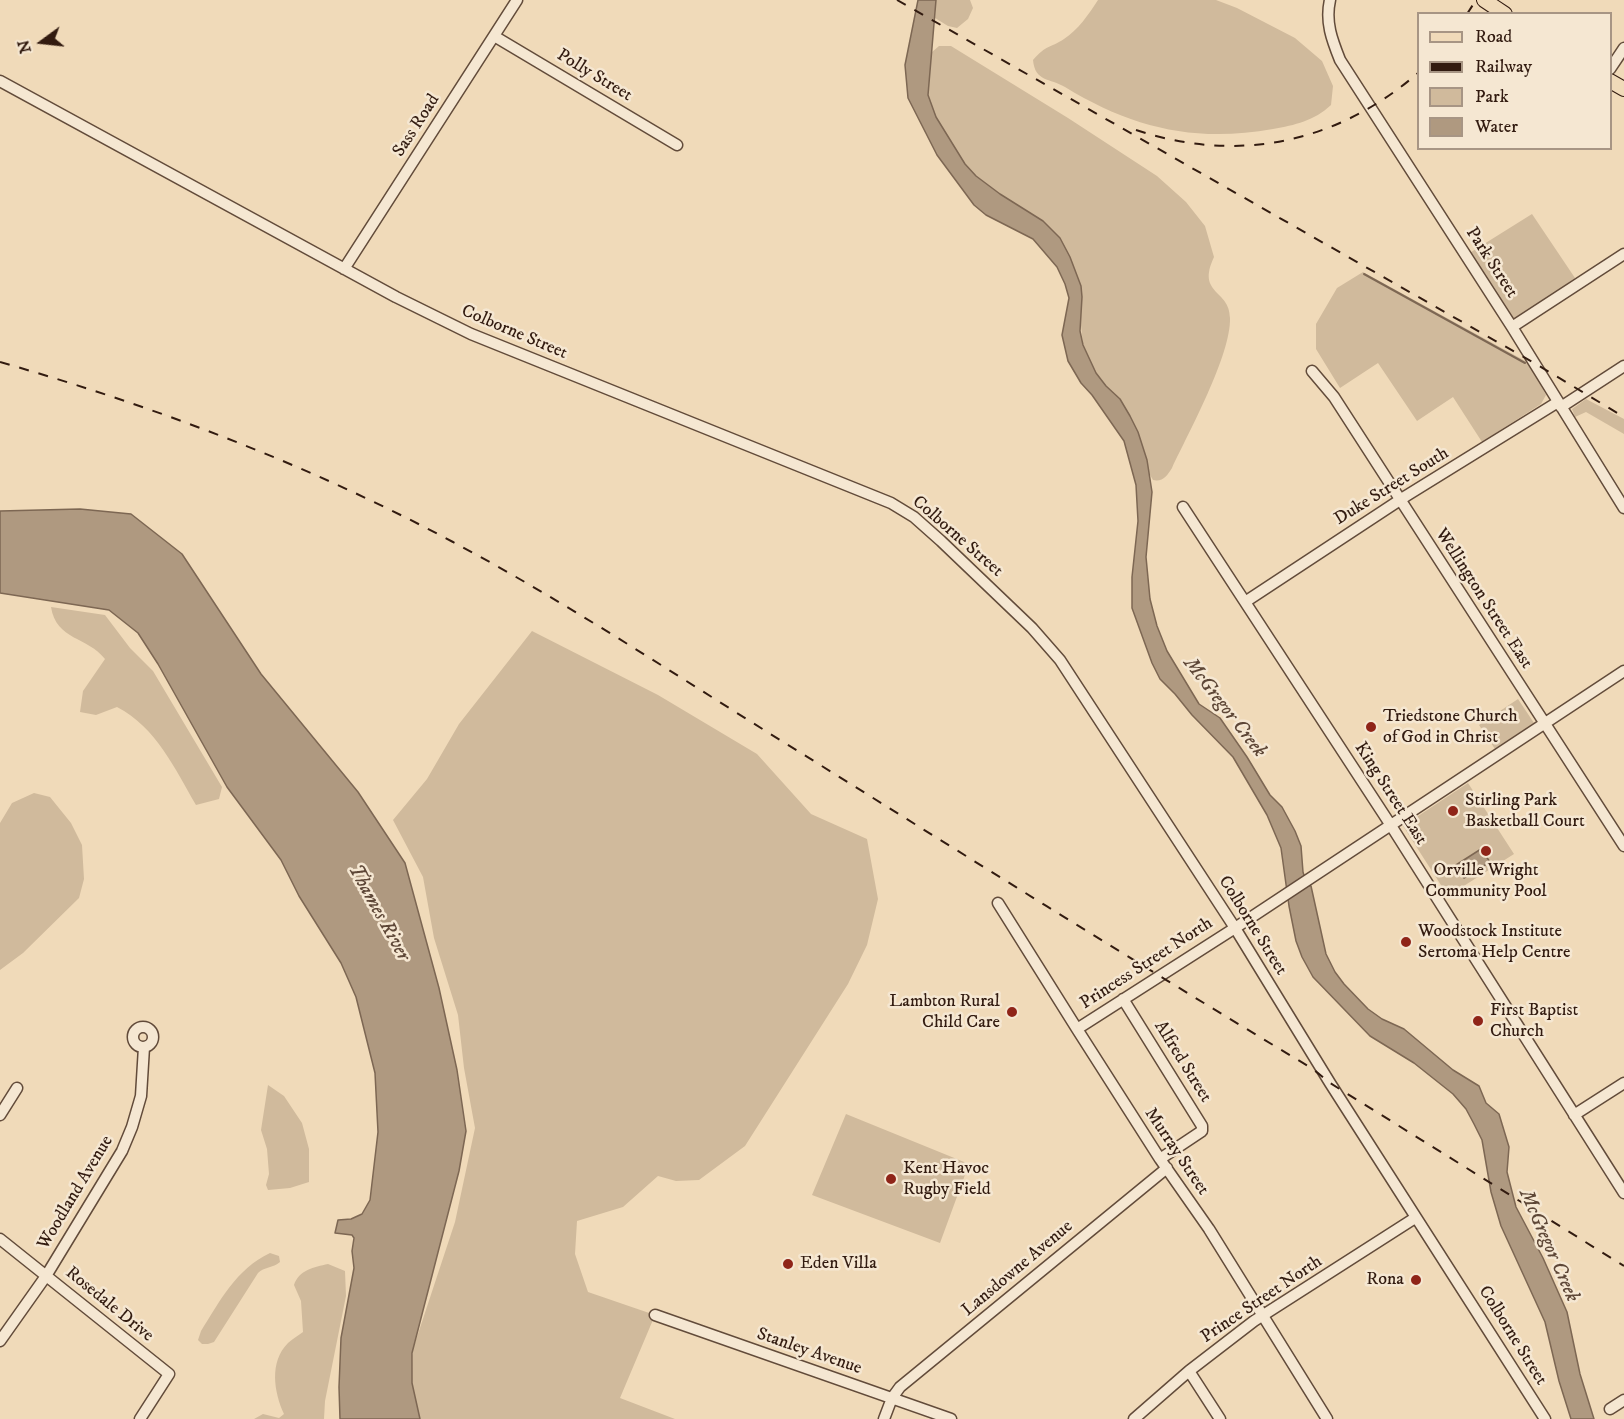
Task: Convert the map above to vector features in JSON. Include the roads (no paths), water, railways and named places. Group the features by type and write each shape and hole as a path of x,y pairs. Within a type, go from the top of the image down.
{"main road":[{"path":"1484,0 1502,12"}],"street":[{"name":"Sass Road","path":"344,269 517,0"},
{"name":"Park Street","path":"1330,0 1328,14 1330,36 1340,60 1512,327 1624,508"},
{"name":"Polly Street","path":"494,36 677,145"},
{"path":"1612,67 1624,48"},
{"name":"Colborne Street","path":"0,81 344,269 471,334 891,503 914,517 1032,628 1060,660 1235,928 1415,1218 1545,1419"},
{"path":"1512,327 1624,254"},
{"name":"Duke Street South","path":"1245,602 1401,500 1624,366"},
{"name":"Wellington Street East","path":"1312,371 1334,397 1624,846"},
{"name":"King Street East","path":"1183,507 1390,824 1624,1194"},
{"name":"Princess Street North","path":"1077,1029 1235,928 1624,671"},
{"name":"Murray Street","path":"998,903 1163,1163 1209,1229 1328,1419"},
{"name":"Alfred Street","path":"1123,999 1202,1126 1202,1131 1163,1163"},
{"name":"Woodland Avenue","path":"0,1341 46,1276 115,1164 129,1137 143,1085 144,1047"},
{"path":"1574,1115 1624,1083"},
{"path":"0,1115 17,1088"},
{"name":"Lansdowne Avenue","path":"892,1398 900,1387 1163,1163"},
{"name":"Prince Street North","path":"1134,1419 1189,1371 1263,1316 1415,1218"},
{"name":"Rosedale Drive","path":"0,1239 169,1374 140,1419"},
{"name":"Stanley Avenue","path":"655,1315 951,1419"},
{"path":"1189,1371 1220,1419"},
{"path":"884,1419 892,1398"},
{"path":"1610,1409 1624,1400"}],"water":[{"name":"McGregor Creek","path":"918,0 936,0 928,95 936,117 965,164 976,176 1043,221 1060,238 1081,286 1080,331 1083,345 1096,373 1120,399 1138,432 1147,460 1152,492 1146,557 1150,599 1167,651 1199,704 1220,718 1270,795 1282,807 1295,831 1301,846 1303,872 1307,885 1311,886 1326,954 1335,972 1368,1009 1382,1019 1404,1029 1453,1070 1479,1086 1486,1103 1499,1114 1509,1147 1507,1172 1516,1207 1543,1258 1567,1312 1580,1374 1594,1419 1571,1419 1545,1322 1501,1226 1491,1192 1482,1140 1466,1109 1453,1094 1414,1063 1370,1036 1313,977 1296,941 1281,848 1267,815 1233,757 1160,679 1152,663 1132,608 1132,577 1138,521 1136,485 1124,441 1081,383 1068,361 1062,335 1069,298 1057,267 1033,239 986,215 974,205 937,155 908,98 905,65"},
{"name":"Thames River","path":"80,509 131,514 182,554 261,674 358,792 405,863 439,988 457,1070 466,1131 459,1171 412,1353 412,1383 420,1419 340,1419 341,1338 354,1268 352,1251 354,1238 352,1235 335,1233 338,1220 351,1219 362,1214 370,1200 378,1132 375,1073 356,997 341,963 299,896 281,860 227,787 158,664 138,633 109,610 0,593 0,511"},
{"path":"1481,849 1490,862 1464,878 1456,865"}],"waterway":[{"path":"1364,274 1525,363"}],"railway":[{"path":"897,0 1536,364 1624,417"},
{"path":"1468,12 1476,0"},
{"path":"1136,130 1174,140 1212,145 1249,145 1285,140 1320,131 1354,116 1387,97 1417,74"},
{"path":"0,362 117,398 288,463 399,514 498,567 629,645 1056,912 1313,1069 1330,1083 1624,1266"}],"place":[{"name":"Triedstone Church of God in Christ","path":"1371,727"},
{"name":"Stirling Park Basketball Court","path":"1453,811"},
{"name":"Orville Wright Community Pool","path":"1486,851"},
{"name":"Woodstock Institute Sertoma Help Centre","path":"1406,942"},
{"name":"Lambton Rural Child Care","path":"1012,1012"},
{"name":"First Baptist Church","path":"1478,1021"},
{"name":"Kent Havoc Rugby Field","path":"891,1179"},
{"name":"Eden Villa","path":"788,1264"},
{"name":"Rona","path":"1416,1280"}]}
